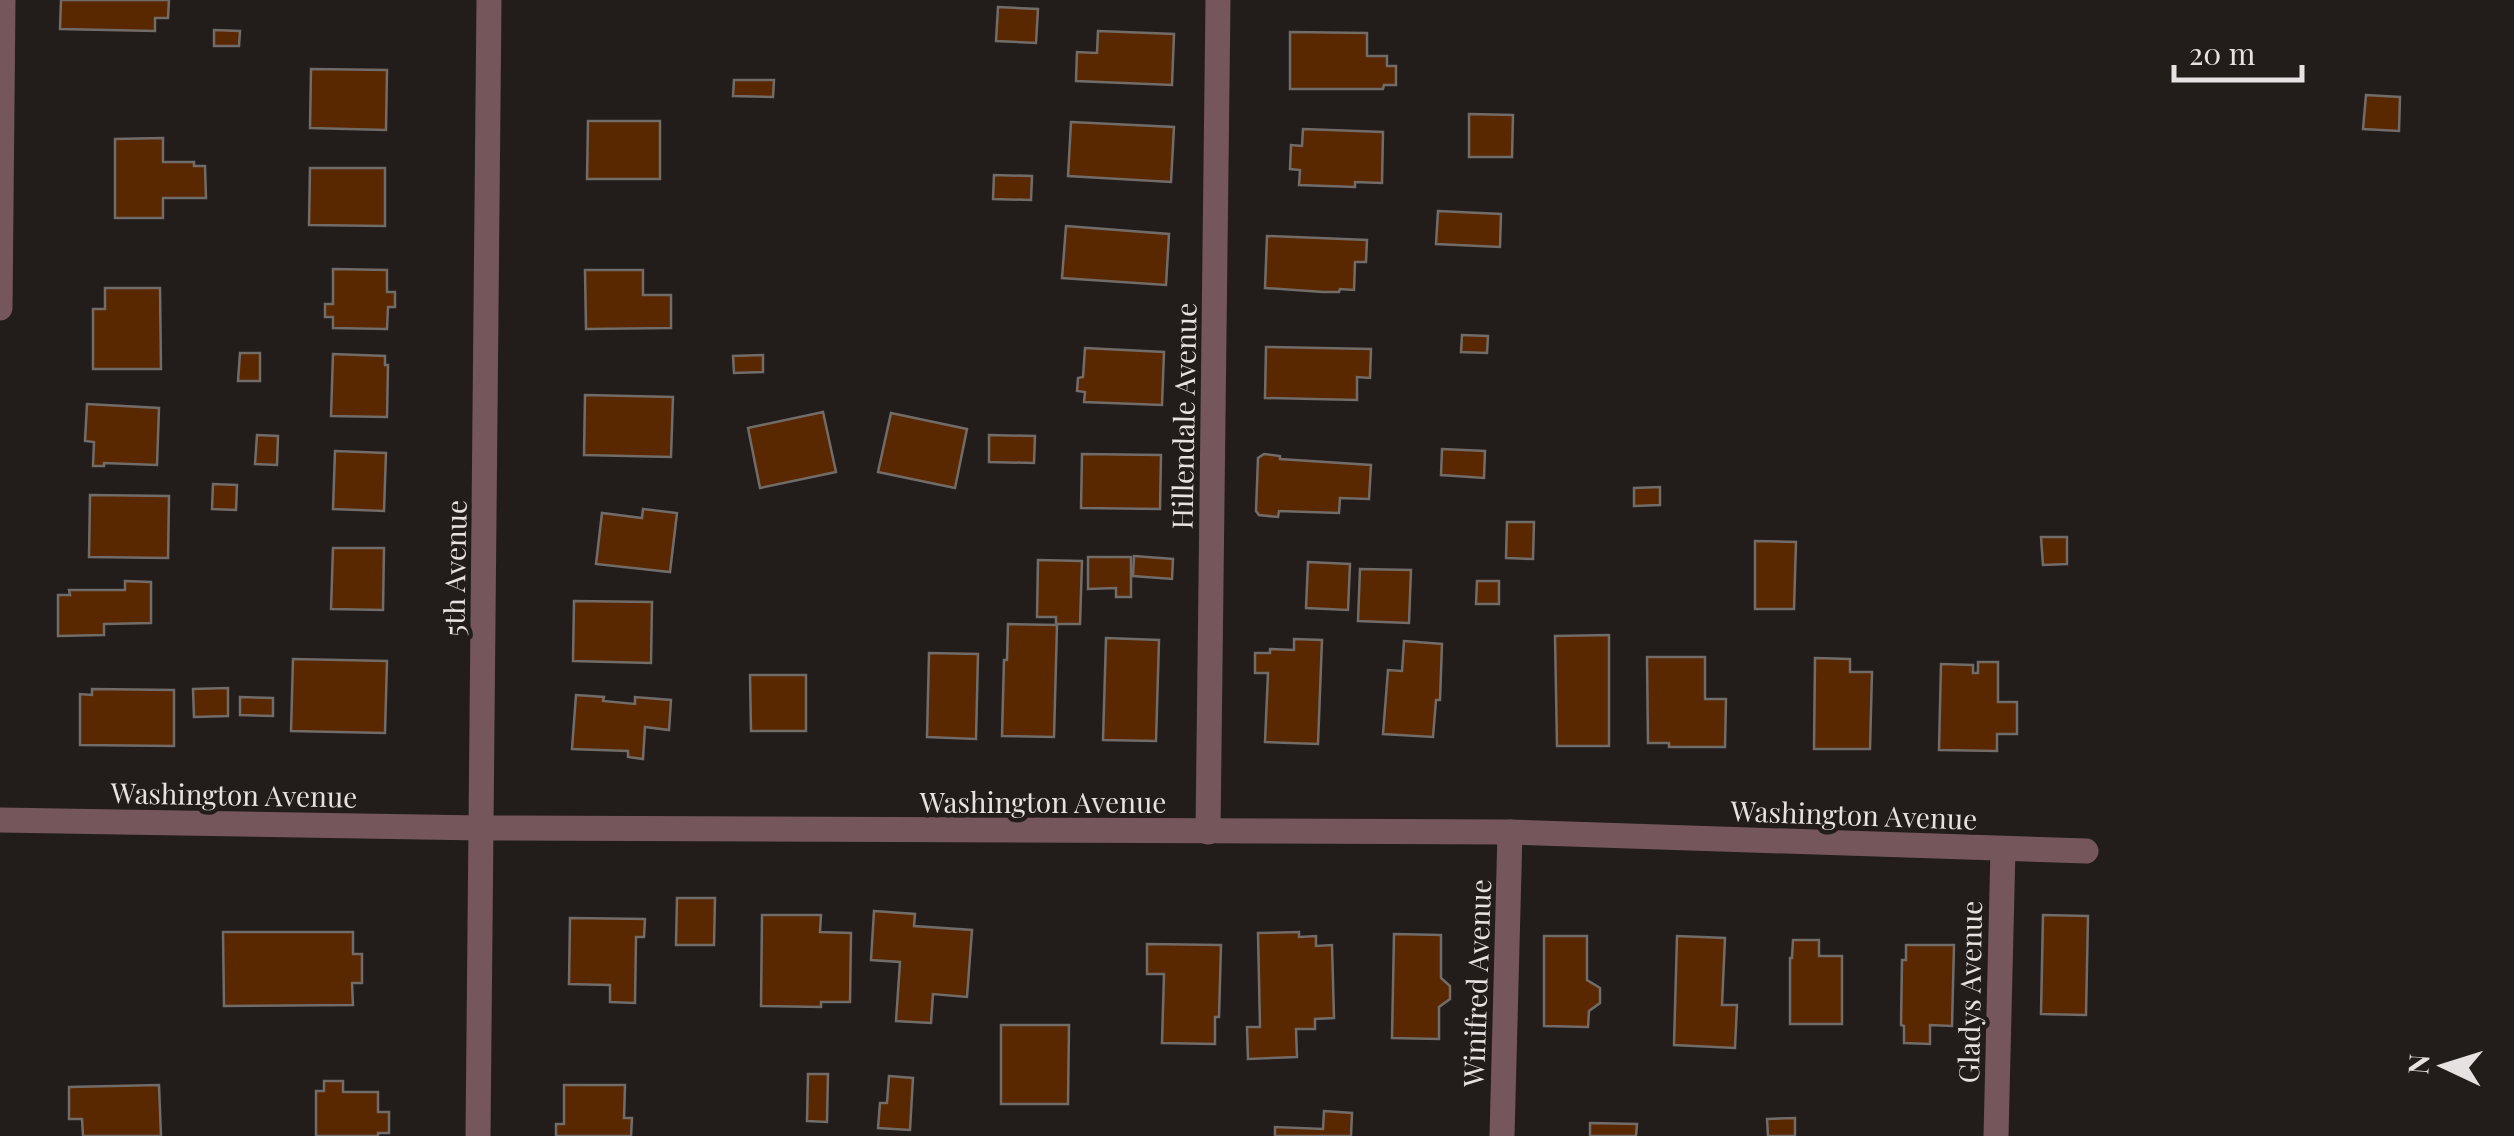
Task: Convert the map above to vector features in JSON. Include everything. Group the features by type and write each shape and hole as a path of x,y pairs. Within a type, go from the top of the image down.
{"street":[{"path":"0,308 3,0"},
{"name":"5th Avenue","path":"478,1136 489,0"},
{"name":"Hillendale Avenue","path":"1208,832 1218,0"},
{"name":"Washington Avenue","path":"0,820 482,828 1510,832 2086,851"},
{"name":"Winifred Avenue","path":"1502,1136 1510,832"},
{"name":"Gladys Avenue","path":"1996,1136 2003,849"}],"building":[{"path":"61,0 169,0 168,18 155,18 155,31 60,29"},
{"path":"998,7 1038,9 1036,43 996,41"},
{"path":"214,30 240,31 239,46 214,46"},
{"path":"1098,31 1174,34 1172,85 1076,81 1077,52 1097,53"},
{"path":"1290,32 1367,33 1367,56 1387,56 1387,66 1396,66 1396,85 1384,85 1383,89 1290,89"},
{"path":"311,69 387,70 386,130 310,128"},
{"path":"734,80 774,80 773,97 733,96"},
{"path":"2366,95 2400,97 2399,131 2363,129"},
{"path":"1469,114 1513,115 1512,157 1469,157"},
{"path":"588,121 660,121 660,179 587,179"},
{"path":"1071,122 1174,127 1171,182 1068,176"},
{"path":"1303,129 1383,132 1382,183 1355,182 1355,187 1299,185 1300,170 1290,169 1291,145 1302,146"},
{"path":"163,138 163,162 205,166 206,198 163,198 163,218 115,218 115,139"},
{"path":"310,168 385,168 385,226 309,225"},
{"path":"994,175 1032,176 1031,200 993,199"},
{"path":"1438,211 1501,214 1500,247 1436,244"},
{"path":"1066,226 1169,234 1166,285 1062,278"},
{"path":"1267,236 1367,240 1366,262 1355,262 1354,290 1265,288"},
{"path":"333,269 387,270 387,292 395,292 395,307 388,307 387,329 333,328 333,317 325,317 325,304 333,304"},
{"path":"585,270 643,270 643,295 671,295 671,328 586,329"},
{"path":"105,288 160,288 161,369 93,369 93,309 105,309"},
{"path":"1462,335 1488,336 1487,353 1461,352"},
{"path":"1266,347 1371,349 1370,378 1357,377 1357,400 1265,398"},
{"path":"1085,348 1164,352 1162,405 1084,402 1085,392 1077,391 1078,378 1083,377"},
{"path":"240,353 260,353 260,381 238,381"},
{"path":"333,354 385,356 387,417 331,416"},
{"path":"763,355 763,372 734,373 733,356"},
{"path":"585,395 673,397 671,457 584,455"},
{"path":"87,404 159,408 157,465 93,466 94,442 85,441"},
{"path":"823,412 836,472 760,488 748,428"},
{"path":"891,413 967,429 955,488 878,472"},
{"path":"257,435 278,436 277,465 255,464"},
{"path":"989,435 1035,436 1034,463 989,462"},
{"path":"1442,449 1485,451 1484,478 1441,475"},
{"path":"335,451 386,453 384,511 333,509"},
{"path":"1082,454 1161,455 1160,509 1081,508"},
{"path":"1264,454 1280,459 1371,465 1369,499 1340,498 1339,513 1279,511 1278,517 1259,515 1258,458"},
{"path":"213,484 237,485 236,510 212,509"},
{"path":"1660,487 1660,505 1634,506 1634,488"},
{"path":"90,495 169,496 168,558 89,557"},
{"path":"643,509 677,513 670,572 596,564 602,513 642,518"},
{"path":"1507,522 1534,522 1533,559 1506,558"},
{"path":"2041,537 2067,537 2067,564 2043,565"},
{"path":"1755,541 1796,542 1794,609 1755,609"},
{"path":"333,548 384,548 383,610 331,609"},
{"path":"1134,556 1173,559 1172,579 1133,576"},
{"path":"1088,557 1131,557 1131,597 1116,597 1116,588 1088,589"},
{"path":"1038,560 1082,561 1080,624 1056,624 1056,617 1037,617"},
{"path":"1308,562 1350,564 1348,610 1306,608"},
{"path":"1360,569 1411,570 1409,623 1358,621"},
{"path":"125,581 151,582 151,623 104,624 104,635 58,636 58,595 70,595 69,590 125,590"},
{"path":"1477,581 1499,581 1499,604 1476,604"},
{"path":"574,601 652,602 651,663 573,661"},
{"path":"1008,624 1057,625 1054,737 1002,736"},
{"path":"1609,635 1609,746 1557,746 1555,636"},
{"path":"1106,638 1159,640 1156,741 1103,740"},
{"path":"1294,639 1322,640 1318,744 1265,742 1268,673 1255,673 1255,653 1294,650"},
{"path":"1404,641 1442,644 1440,700 1436,700 1433,737 1383,734 1388,670 1402,671"},
{"path":"929,653 978,654 976,739 927,737"},
{"path":"1647,657 1705,657 1705,699 1726,699 1725,747 1648,743"},
{"path":"1815,658 1850,659 1850,672 1872,672 1870,749 1814,749"},
{"path":"293,659 387,661 385,733 291,731"},
{"path":"1978,662 1998,662 1998,702 2017,702 2017,734 1997,734 1997,751 1939,750 1941,664 1973,665 1973,673 1978,673"},
{"path":"750,675 806,675 806,731 751,731"},
{"path":"228,688 228,716 194,717 193,689"},
{"path":"92,689 174,690 174,746 80,745 80,694 92,695"},
{"path":"576,695 635,704 635,697 671,700 669,730 645,727 643,759 628,757 628,751 572,749"},
{"path":"240,697 273,698 273,716 240,715"},
{"path":"677,898 715,898 714,945 676,945"},
{"path":"874,911 915,914 914,926 972,930 967,997 933,994 931,1023 896,1021 900,962 871,960"},
{"path":"762,915 821,915 820,932 851,933 850,1002 821,1002 821,1007 761,1006"},
{"path":"2043,915 2088,916 2086,1015 2041,1014"},
{"path":"570,918 645,919 644,937 636,937 635,1003 610,1002 610,985 569,984"},
{"path":"223,932 353,932 353,954 362,954 362,983 352,983 353,1005 224,1006"},
{"path":"1299,932 1299,937 1316,936 1316,946 1332,945 1334,1018 1315,1019 1315,1029 1296,1029 1297,1057 1248,1059 1247,1027 1260,1027 1258,933"},
{"path":"1394,934 1441,935 1441,978 1450,986 1450,999 1439,1007 1439,1039 1392,1038"},
{"path":"1544,936 1587,936 1587,980 1600,988 1600,1003 1589,1011 1588,1027 1544,1026"},
{"path":"1677,936 1725,938 1722,1005 1737,1005 1735,1048 1674,1045"},
{"path":"1793,940 1819,940 1819,956 1842,956 1842,1024 1790,1024"},
{"path":"1147,944 1221,945 1215,1044 1162,1043 1164,974 1147,974"},
{"path":"1906,945 1954,945 1952,1026 1930,1025 1930,1044 1904,1043 1902,960 1906,960"},
{"path":"1001,1025 1069,1025 1068,1104 1001,1104"},
{"path":"808,1074 828,1074 827,1122 807,1121"},
{"path":"889,1076 913,1078 910,1130 878,1128 880,1103 887,1103"},
{"path":"324,1081 343,1081 343,1092 378,1092 378,1112 389,1112 389,1133 316,1136 316,1091 324,1091"},
{"path":"159,1085 161,1136 83,1136 82,1119 69,1119 69,1087"},
{"path":"564,1085 625,1085 624,1118 632,1118 631,1136 556,1136 556,1124 564,1124"},
{"path":"1324,1111 1352,1113 1351,1136 1275,1136 1275,1127 1323,1129"},
{"path":"1795,1118 1795,1136 1768,1136 1767,1119"},
{"path":"1590,1123 1637,1124 1636,1136 1590,1136"}]}
